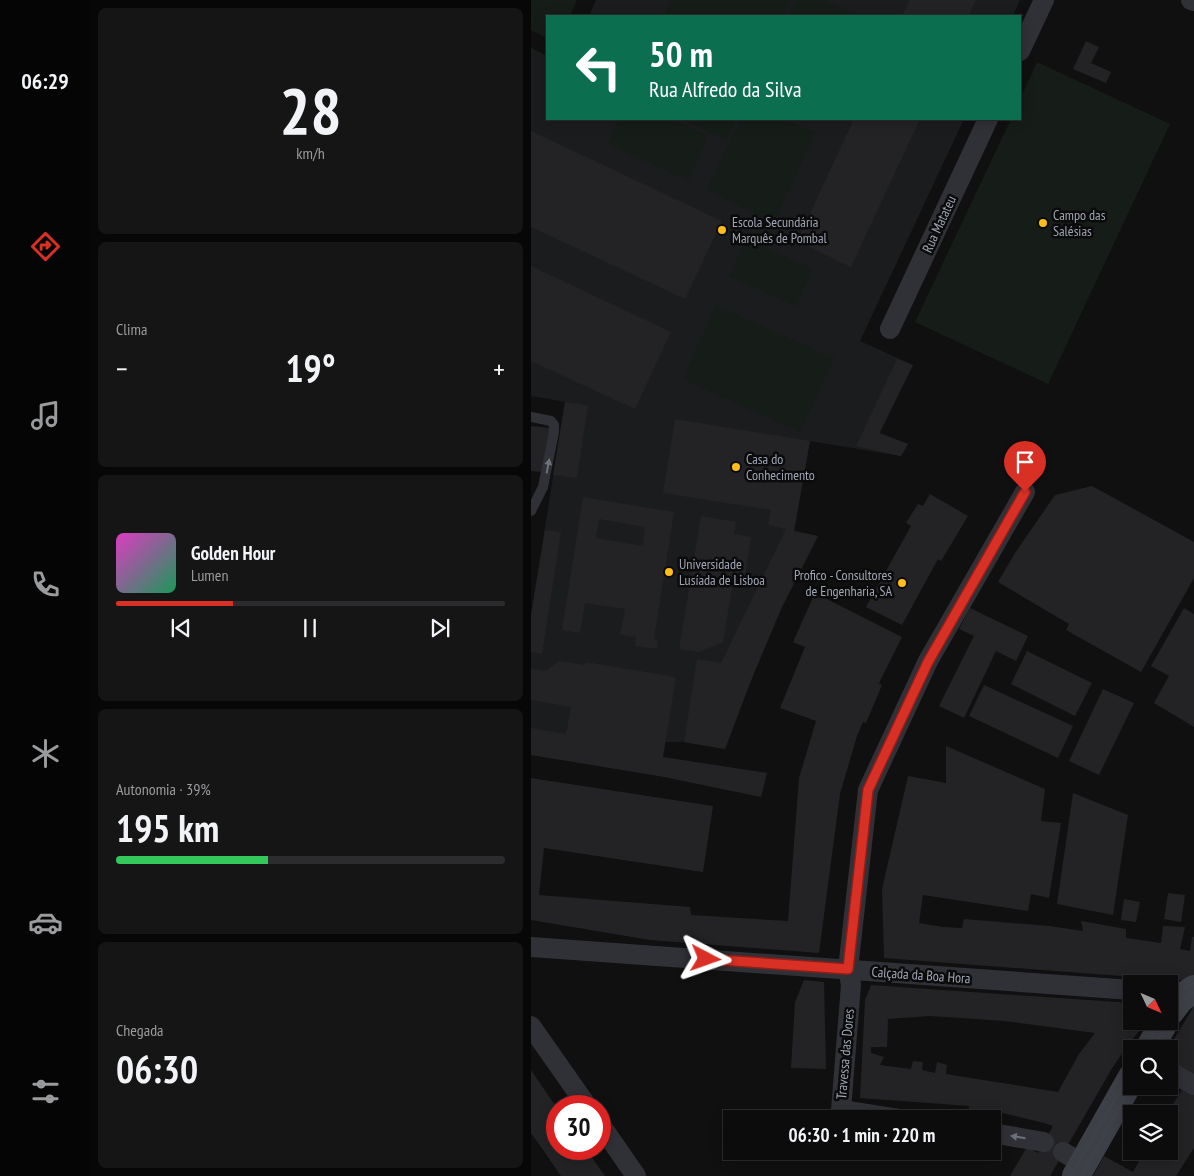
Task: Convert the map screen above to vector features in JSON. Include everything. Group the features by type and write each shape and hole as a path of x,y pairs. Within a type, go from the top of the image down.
{"street":[{"path":"1021,50 1044,0"},
{"name":"Rua Matateu","path":"889,329 988,120"},
{"path":"848,969 868,790 928,662 1025,492"},
{"name":"Calçada da Boa Hora","path":"531,947 1123,989"},
{"name":"Travessa das Dores","path":"841,1110 851,985 848,969"},
{"path":"1179,991 1194,989"},
{"path":"1179,1000 1194,989"},
{"path":"531,1026 579,1095"},
{"path":"1178,1076 1194,1085"},
{"path":"1074,1164 1123,1090"},
{"path":"1001,1135 1044,1142"},
{"path":"611,1140 636,1176"}],"lane":[{"path":"531,418 551,421 554,425 554,432 543,487 531,511"}],"shaded area":[{"path":"531,0 577,0 570,15 546,15 546,38 531,30"},
{"path":"596,0 1020,0 1013,15 589,15"},
{"path":"671,0 790,0 783,15 664,15"},
{"path":"795,0 823,0 857,15 788,15"},
{"path":"531,48 546,56 546,120 964,120 860,341 913,365 880,433 908,444 901,456 810,441 794,531 818,536 781,609 725,749 684,742 665,742 659,776 531,755 531,615 565,402 531,396"},
{"name":"Campo das Salésias","path":"1037,62 1170,124 1048,384 915,322 1011,120 1021,120 1021,97"},
{"path":"619,120 673,120 708,136 688,180 608,144"},
{"path":"682,120 736,120 727,140"},
{"path":"741,120 787,120 815,133 774,222 707,190"},
{"path":"746,239 813,269 796,306 730,276"},
{"path":"716,306 834,358 800,432 683,379"}],"building":[{"path":"910,0 976,0 968,15 902,15"},
{"path":"1086,41 1099,47 1091,63 1111,72 1106,83 1073,69"},
{"path":"854,120 920,120 851,267 797,241"},
{"path":"531,131 722,221 685,299 531,227"},
{"path":"531,266 671,332 635,409 531,361"},
{"path":"897,359 913,365 879,433 908,444 901,456 856,446"},
{"path":"565,402 588,405 577,478 553,475"},
{"path":"675,419 810,441 794,531 818,536 781,609 725,749 684,742 697,659 721,663 786,529 768,525 771,510 663,493"},
{"path":"531,426 550,428 543,472 531,471"},
{"path":"1092,486 1194,542 1194,578 1141,672 1066,630 1069,624 998,582 1015,553 1055,495"},
{"path":"930,494 968,516 941,561 938,559 902,625 866,607 911,526 906,523 918,504 923,506"},
{"path":"583,497 674,512 654,639 658,640 657,649 635,646 636,637 620,635 625,609 585,603 580,633 562,630","holes":["599,519 645,527 643,546 596,538"]},
{"path":"701,516 736,522 734,534 751,537 744,584 733,582 723,642 699,652 679,649"},
{"path":"545,530 561,532 542,654 531,652 531,615"},
{"path":"815,593 902,637 880,681 879,684 882,685 866,723 863,722 857,736 840,794 819,953 650,940 531,920 531,778 713,806 703,872 544,848 539,895 690,907 691,915 788,921 799,778 816,721 780,708 805,647 793,642"},
{"path":"970,608 1028,636 1016,661 996,651 964,718 939,706 974,636 959,629"},
{"path":"1184,608 1194,614 1194,727 1154,703 1169,676 1151,666"},
{"path":"1027,651 1092,683 1075,716 1011,684"},
{"path":"559,661 585,665 586,662 676,677 663,757 767,773 761,797 659,776 531,755 531,728 566,734 571,707 531,700 531,669 546,671"},
{"path":"984,685 1073,726 1058,758 969,716"},
{"path":"1103,689 1134,703 1099,775 1069,761"},
{"path":"946,746 1045,789 1041,821 1061,823 1049,898 1031,894 1028,911 923,895 919,923 962,928 964,919 1050,926 1083,931 1081,921 1126,929 1126,938 1161,943 1163,926 1185,927 1180,949 1190,951 1192,937 1194,937 1194,975 1188,981 1179,980 1179,975 1123,976 884,958 882,889 908,776 946,783"},
{"path":"1073,793 1128,815 1113,915 1057,904"},
{"path":"1168,893 1185,895 1181,922 1164,919"},
{"path":"1124,899 1140,902 1136,922 1121,920"},
{"path":"804,980 824,982 826,1069 791,1068 795,1002"},
{"path":"871,985 1123,1002 1123,1030 1140,1030 1132,1040 1123,1040 1123,1052 1050,1176 1010,1176 1027,1147 1038,1153 1053,1126 1001,1112 1001,1110 969,1110 969,1106 860,1098 865,1000","holes":["930,1016 1004,1021 1095,1033 1079,1054 1058,1092 946,1074 947,1065 937,1062 935,1073 922,1070 923,1062 913,1061 911,1069 880,1065 884,1057 871,1053 871,1047 887,1047 888,1019"]},
{"path":"1194,1006 1194,1079 1178,1070 1178,1040 1173,1040"},
{"path":"531,1070 548,1095 546,1095 546,1154 531,1133"},
{"path":"1183,1088 1194,1094 1194,1148 1176,1176 1093,1176 1104,1156 1133,1172 1140,1160 1178,1160 1178,1105 1173,1105"},
{"path":"550,1160 594,1160 605,1176 561,1176"}],"tram line":[{"path":"1179,994 1194,983"},
{"path":"1179,1006 1183,1000 1194,993"},
{"path":"1149,1040 1155,1030"},
{"path":"1158,1040 1164,1030"},
{"path":"1071,1176 1123,1085"},
{"path":"1081,1176 1126,1095"}],"place":[{"name":"Campo das Salésias","path":"1043,223"},
{"name":"Escola Secundária Marquês de Pombal","path":"722,230"},
{"name":"Casa do Conhecimento","path":"736,467"},
{"name":"Universidade Lusíada de Lisboa","path":"669,572"},
{"name":"Profico - Consultores de Engenharia, SA","path":"902,583"}],"route":[{"path":"706,959 848,969 868,790 928,662 1025,492"}]}
